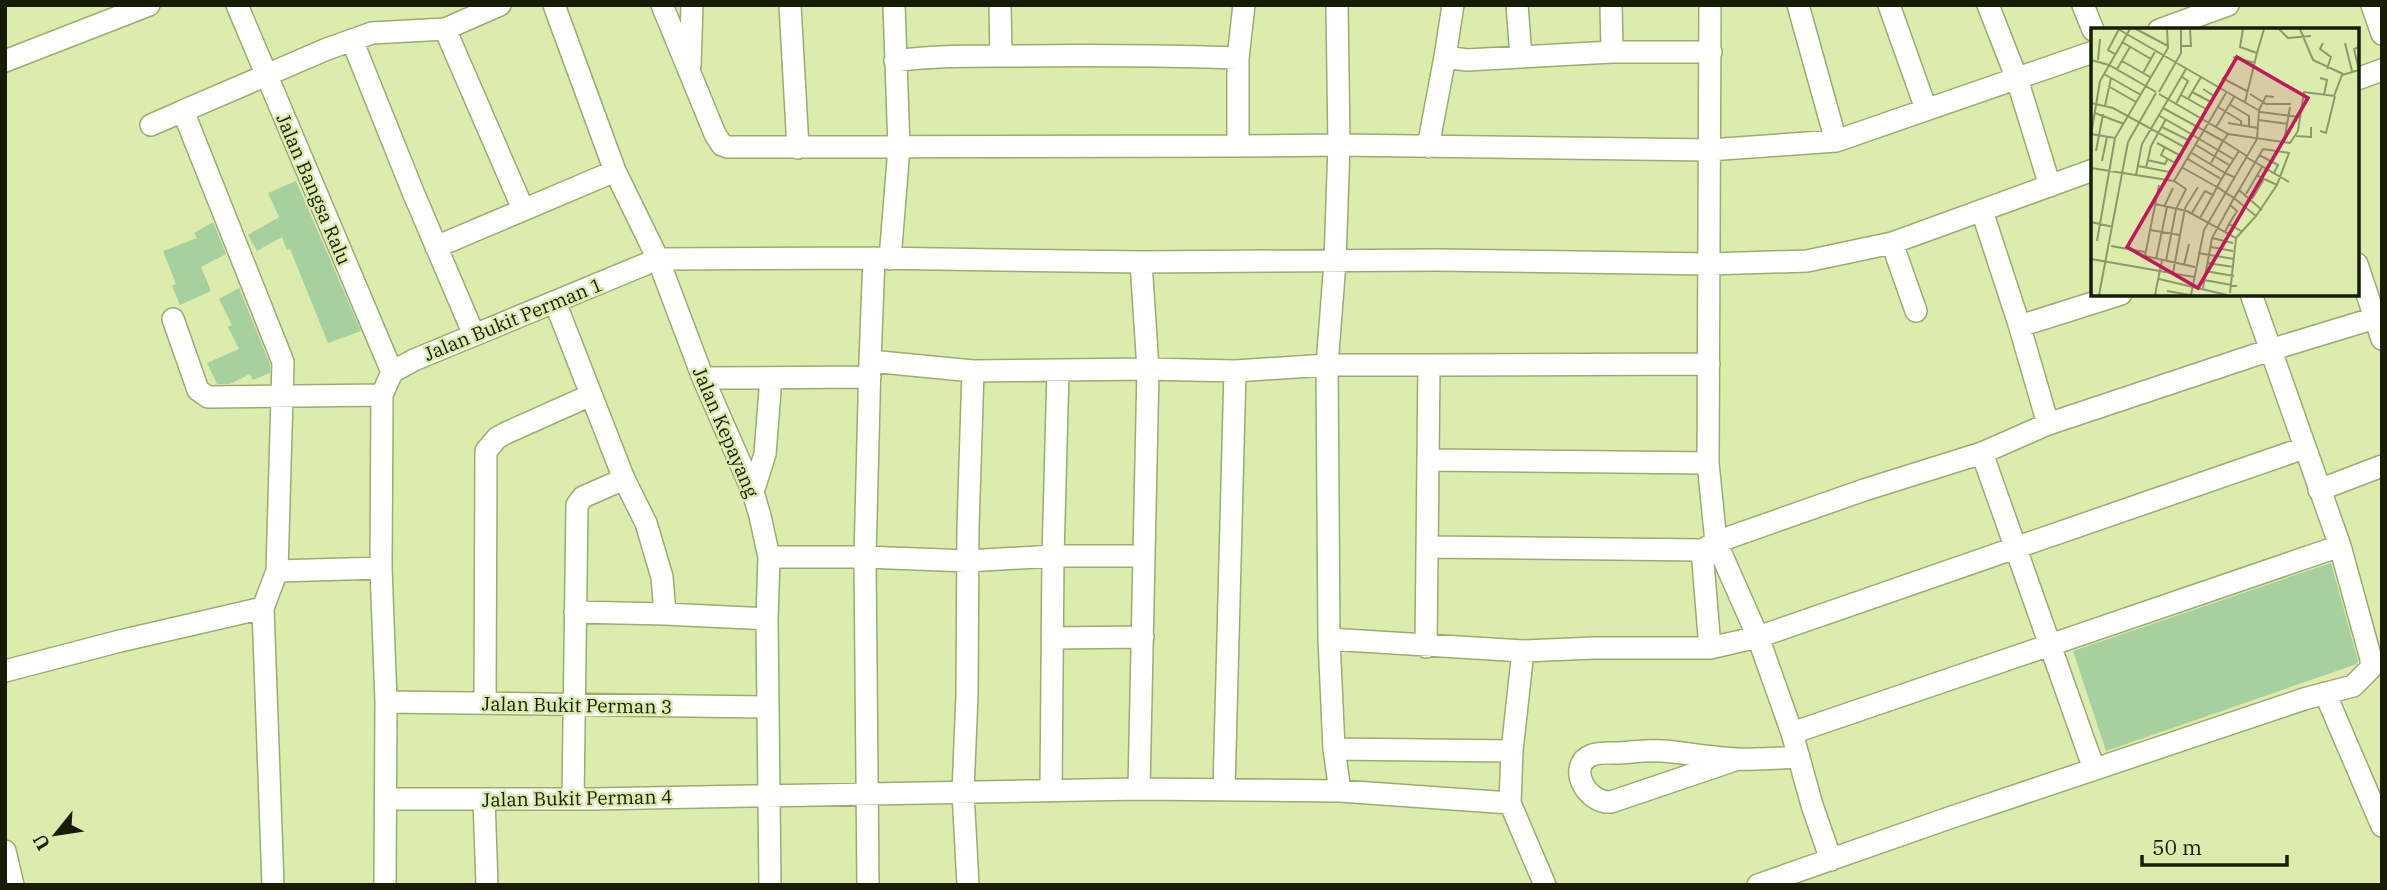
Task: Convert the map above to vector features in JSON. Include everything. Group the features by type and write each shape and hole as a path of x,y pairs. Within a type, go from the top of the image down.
{"street":[{"path":"5,61 149,5"},
{"name":"Jalan Bangsa Ralu","path":"237,5 392,372"},
{"path":"151,125 327,49 372,33 444,29 500,5"},
{"name":"Jalan Kepayang","path":"554,5 615,171 658,259 703,378 752,492 769,557 766,619 770,885"},
{"path":"662,5 715,134 722,145 798,148 1339,145 1709,150 1836,141 2091,53"},
{"path":"689,72 692,5"},
{"path":"790,5 798,148"},
{"path":"868,885 865,557 870,369 882,258 899,148 894,5"},
{"path":"1000,5 1001,56"},
{"path":"1238,146 1238,58 1244,5"},
{"path":"1337,5 1339,145 1335,262 1327,365 1329,639 1334,749 1340,791"},
{"path":"1427,147 1453,5"},
{"path":"1517,5 1521,57"},
{"path":"1611,5 1612,52"},
{"path":"1710,5 1710,648"},
{"path":"1798,5 1836,141"},
{"path":"1889,5 1926,109"},
{"path":"1988,5 2017,79 2050,186"},
{"path":"2083,5 2092,28"},
{"path":"2162,28 2182,13 2228,5"},
{"path":"2372,5 2382,34"},
{"path":"444,29 523,209"},
{"path":"352,40 474,335"},
{"path":"1445,57 1467,60 1612,52 1711,52"},
{"path":"895,61 925,57 1108,55 1238,58"},
{"path":"2359,78 2382,69"},
{"path":"183,111 283,362 277,571 263,608 273,885"},
{"path":"436,247 615,171"},
{"path":"658,259 882,258 1141,262 1436,260 1709,264 1807,261 1892,243 2091,171"},
{"path":"1982,211 2020,326 2048,424"},
{"path":"1892,243 1916,311"},
{"name":"Jalan Bukit Perman 1","path":"392,372 414,360 658,259"},
{"path":"1139,789 1147,369 1141,262"},
{"path":"1427,547 1709,546 1864,490 1982,453 2048,424 2270,350 2378,328 2359,270"},
{"path":"2020,326 2115,296"},
{"path":"1758,885 2094,769 2353,686 2371,668 2371,659 2340,546 2252,296"},
{"path":"555,302 624,479 649,533 662,577 665,614"},
{"path":"173,319 198,390 208,397 382,396"},
{"path":"703,378 771,378 870,369 1235,371 1327,365 1709,364"},
{"path":"1426,647 1430,365"},
{"path":"968,885 963,792 973,371"},
{"path":"1051,791 1058,371"},
{"path":"1224,790 1235,371"},
{"path":"385,885 387,702 381,568 382,396 392,372"},
{"path":"752,492 765,454 771,378"},
{"path":"485,703 486,451 506,433 591,395"},
{"path":"1329,639 1523,651 1710,648 1758,636 2304,448"},
{"path":"1982,453 2094,769"},
{"path":"1428,460 1708,463"},
{"path":"2319,490 2382,466"},
{"path":"573,799 577,505 583,497 624,479"},
{"path":"1709,546 1758,636 1792,733 1831,860"},
{"path":"1792,733 2340,546"},
{"path":"769,557 968,561 1053,556 1144,556"},
{"path":"277,571 381,568"},
{"path":"5,671 120,640 263,608"},
{"path":"575,612 766,619"},
{"path":"1052,638 1143,637"},
{"path":"1523,651 1512,751 1510,803 1545,885"},
{"path":"2325,693 2382,826"},
{"name":"Jalan Bukit Perman 3","path":"387,702 768,707"},
{"path":"1334,749 1512,751"},
{"path":"1738,759 1611,802 1596,800 1581,782 1582,764 1592,755 1660,751 1738,759 1798,757"},
{"name":"Jalan Bukit Perman 4","path":"386,799 573,799 1139,789 1340,791 1510,803"},
{"path":"484,799 487,885"},
{"path":"5,851 13,885"}],"building":[{"path":"296,181 361,331 328,343 290,249 287,250 282,237 257,251 248,235 279,217 268,193"},
{"path":"213,222 226,254 201,267 211,291 180,305 172,286 176,284 163,251 197,238 194,233"},
{"path":"239,288 270,364 270,373 253,380 250,374 230,384 217,384 207,363 239,349 228,327 232,325 219,299"},
{"path":"2331,563 2357,664 2106,751 2073,651"}]}
